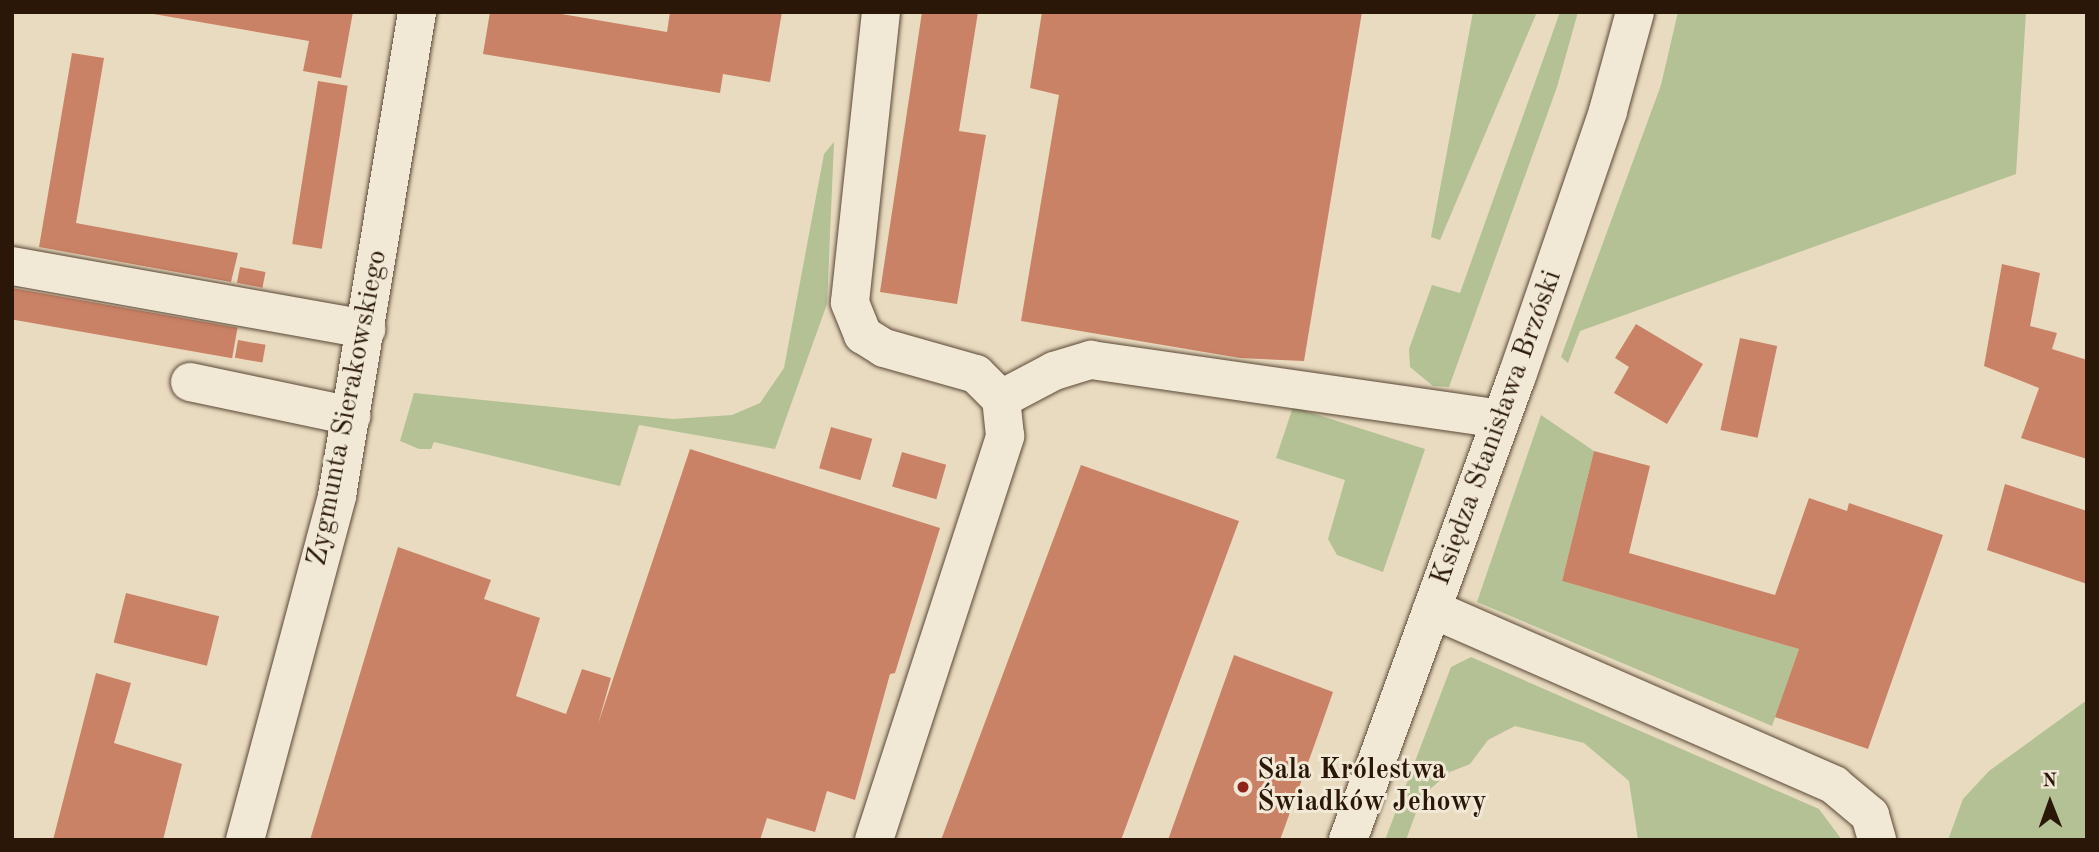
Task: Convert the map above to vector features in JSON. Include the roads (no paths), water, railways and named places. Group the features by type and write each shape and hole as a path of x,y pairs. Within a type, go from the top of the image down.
{"street":[{"name":"Zygmunta Sierakowskiego","path":"245,840 337,496 418,12"},
{"path":"873,840 1005,436 1002,399 976,374 884,348 863,335 850,302 881,12"},
{"name":"Księdza Stanisława Brzóski","path":"1348,840 1501,419 1608,111 1635,12"},
{"path":"12,266 366,329"},
{"path":"1002,399 1054,371 1091,360 1501,419"},
{"path":"190,382 351,416"},
{"path":"1432,609 1834,785 1870,816 1877,840"}],"place":[{"name":"Sala Królestwa Świadków Jehowy","path":"1243,787"}]}
